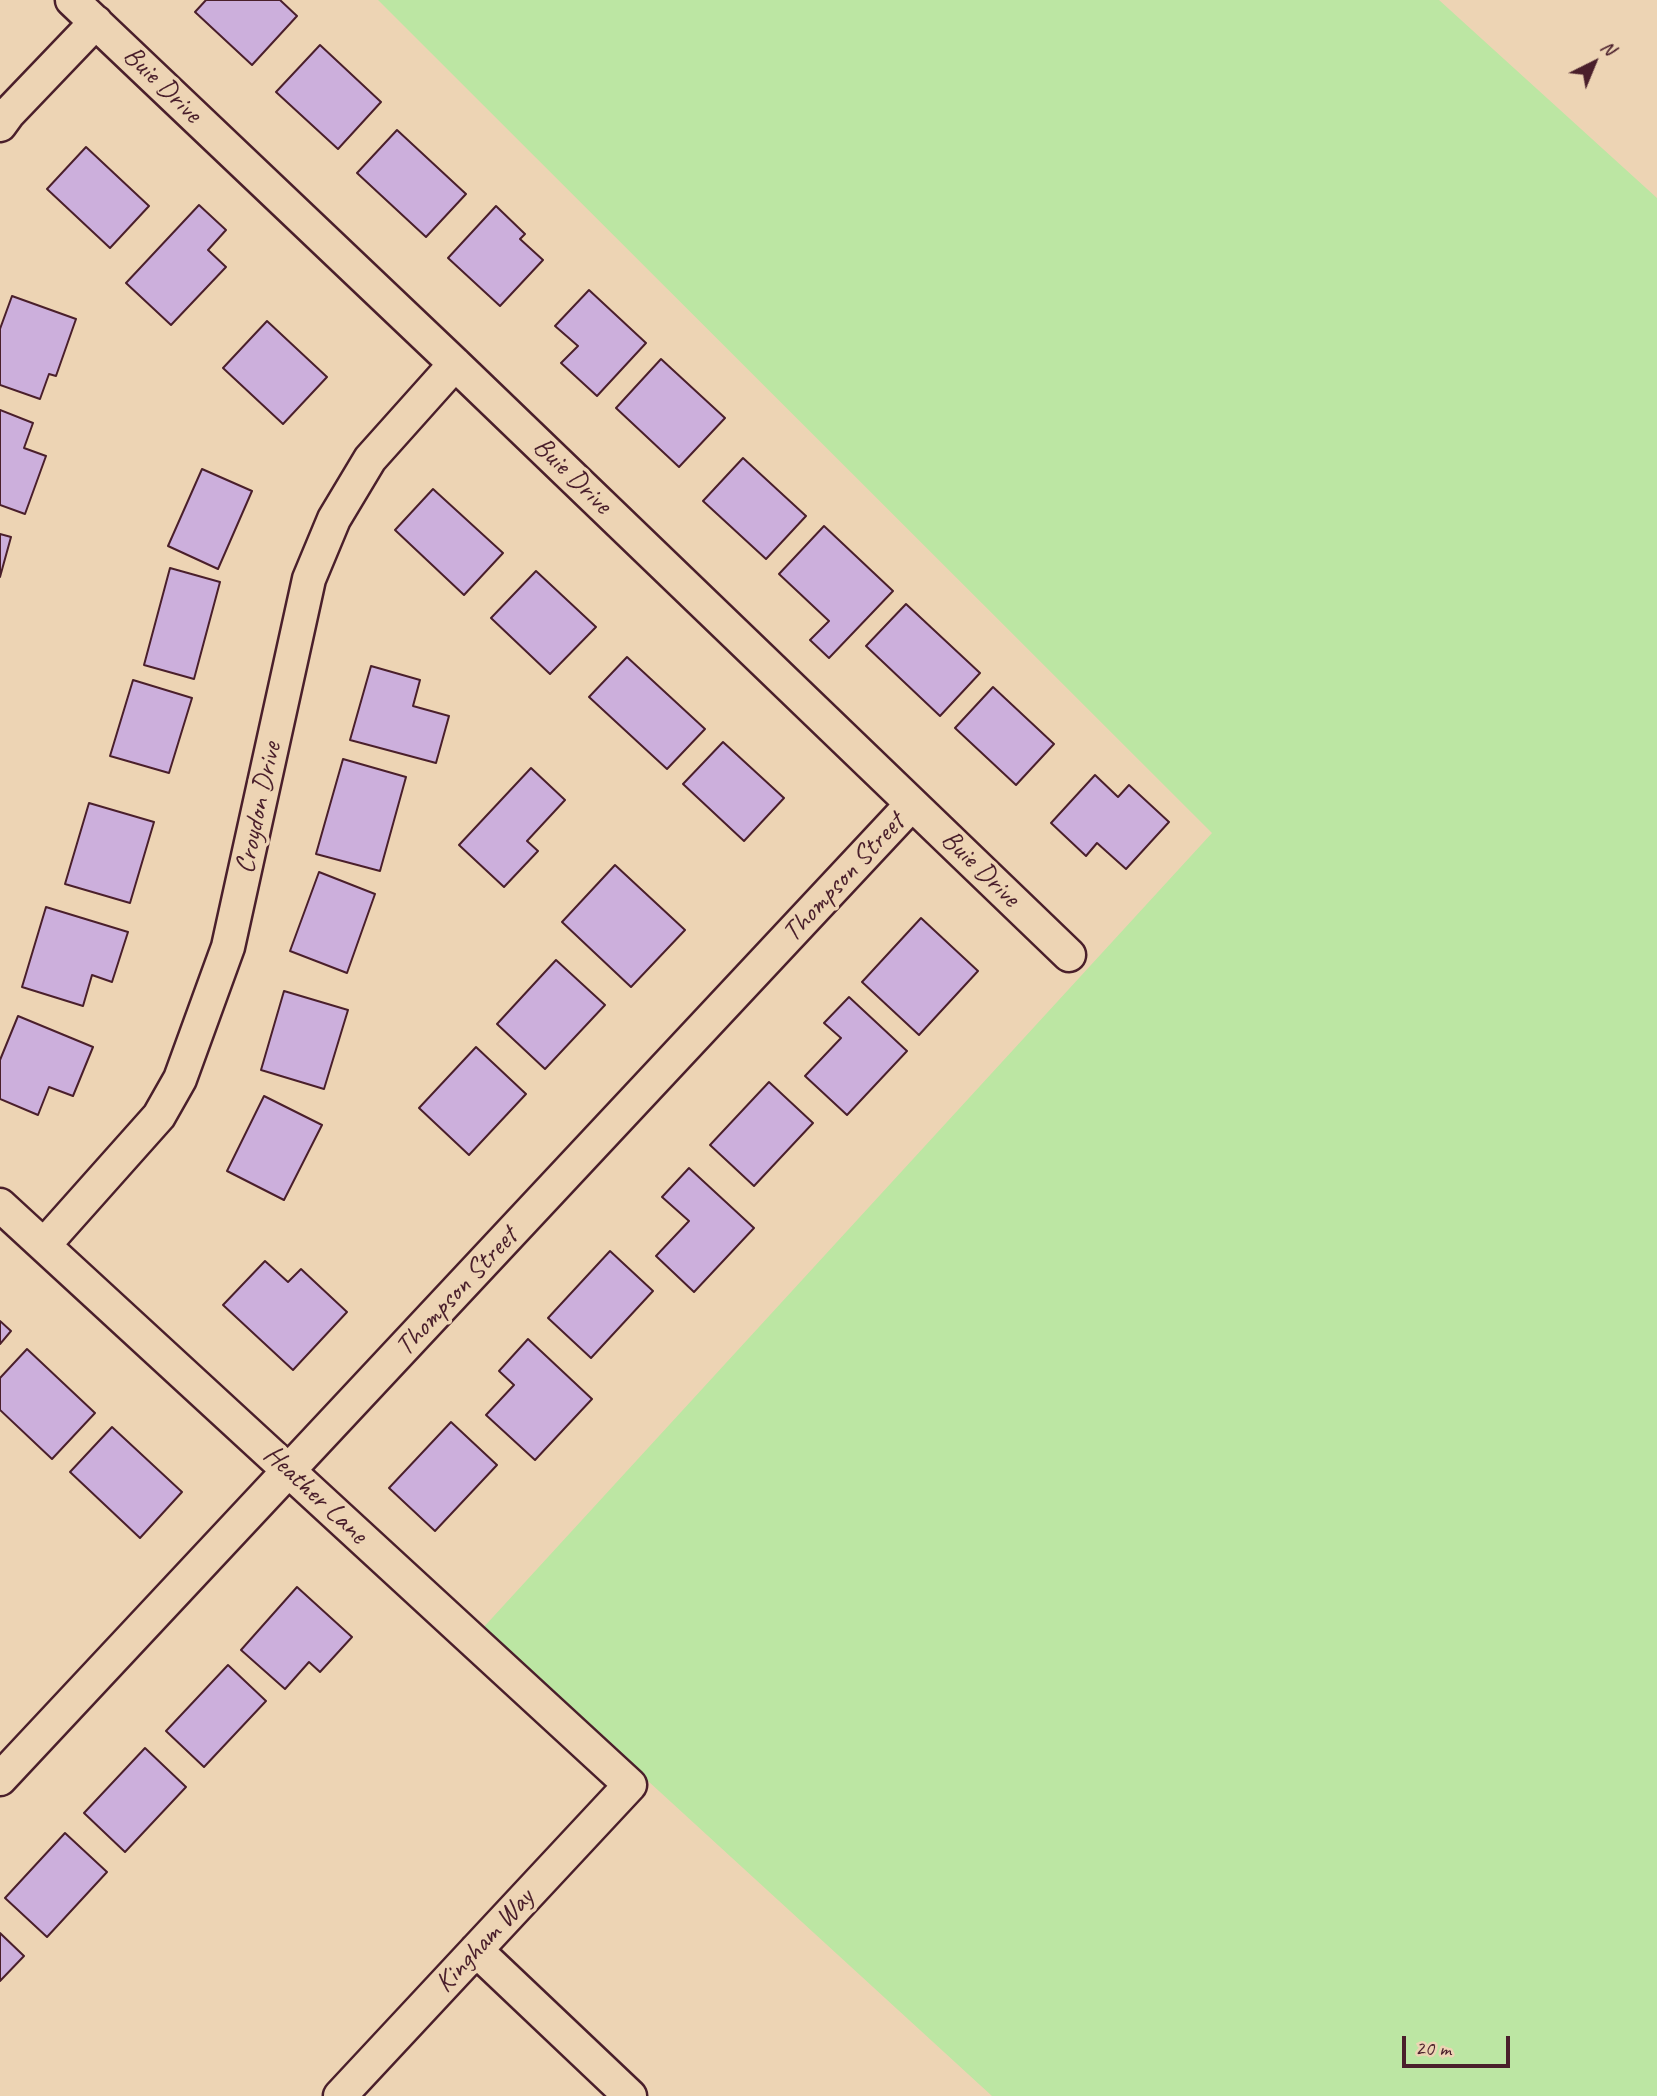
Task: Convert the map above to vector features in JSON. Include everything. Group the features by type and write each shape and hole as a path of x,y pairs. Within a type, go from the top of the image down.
{"street":[{"name":"Buie Drive","path":"72,0 455,363 1069,955"},
{"path":"0,125 96,22"},
{"name":"Croydon Drive","path":"45,1244 159,1116 180,1079 228,947 309,579 334,519 370,459 455,363"},
{"name":"Thompson Street","path":"0,1779 912,804"},
{"name":"Heather Lane","path":"0,1205 630,1785"},
{"name":"Kingham Way","path":"340,2096 630,1785"},
{"path":"476,1951 630,2096"}],"green space":[{"path":"378,0 1439,0 1657,198 1657,2096 992,2096 482,1629 1212,833"}],"building":[{"path":"206,0 280,0 297,16 252,65 195,12"},
{"path":"320,45 381,102 338,149 276,92"},
{"path":"397,130 466,194 426,237 357,173"},
{"path":"86,147 149,206 110,248 47,189"},
{"path":"199,205 226,230 208,250 226,267 171,325 126,283"},
{"path":"496,206 525,234 520,239 543,260 500,306 448,258"},
{"path":"589,290 646,343 597,396 561,363 578,346 555,326"},
{"path":"12,296 76,319 56,376 49,374 40,399 0,385 0,329"},
{"path":"267,321 327,377 283,424 223,368"},
{"path":"661,359 725,418 679,467 616,408"},
{"path":"0,410 33,423 24,448 46,456 25,514 0,505"},
{"path":"743,458 806,516 766,559 703,501"},
{"path":"202,469 252,491 218,569 168,546"},
{"path":"433,489 503,553 464,595 395,530"},
{"path":"824,526 893,591 829,658 810,640 829,621 779,574"},
{"path":"0,534 11,537 0,577"},
{"path":"170,568 220,582 194,679 144,665"},
{"path":"536,571 596,627 550,674 491,618"},
{"path":"906,604 980,673 940,716 866,646"},
{"path":"627,657 705,729 667,769 589,697"},
{"path":"371,666 420,680 413,706 449,716 436,763 350,740"},
{"path":"133,680 192,698 169,773 110,756"},
{"path":"993,687 1054,744 1016,785 955,728"},
{"path":"723,742 784,798 744,841 683,784"},
{"path":"343,759 406,777 380,871 316,854"},
{"path":"531,768 565,800 527,841 538,851 504,887 459,845"},
{"path":"1095,775 1118,797 1129,785 1169,822 1126,869 1097,843 1086,856 1051,823"},
{"path":"89,803 154,822 130,903 65,884"},
{"path":"615,865 685,930 631,987 562,922"},
{"path":"319,872 375,894 347,973 290,951"},
{"path":"46,907 128,932 112,982 92,975 83,1006 22,987"},
{"path":"921,918 978,971 919,1035 862,982"},
{"path":"556,960 605,1005 545,1069 497,1024"},
{"path":"284,991 348,1010 324,1089 261,1070"},
{"path":"849,997 907,1051 847,1115 805,1076 841,1038 824,1023"},
{"path":"18,1016 93,1047 73,1096 49,1087 38,1115 0,1099 0,1060"},
{"path":"476,1047 526,1094 469,1155 419,1108"},
{"path":"769,1082 813,1123 754,1186 710,1145"},
{"path":"264,1096 322,1125 284,1200 227,1171"},
{"path":"689,1168 754,1228 694,1292 656,1256 689,1221 662,1197"},
{"path":"610,1251 653,1291 591,1358 548,1318"},
{"path":"265,1261 288,1282 301,1269 347,1312 293,1370 223,1305"},
{"path":"0,1321 11,1331 0,1344"},
{"path":"528,1339 592,1399 535,1460 486,1415 514,1385 499,1371"},
{"path":"27,1349 95,1413 52,1459 0,1410 0,1378"},
{"path":"451,1422 497,1465 435,1531 389,1488"},
{"path":"112,1427 182,1492 140,1538 70,1472"},
{"path":"297,1587 352,1637 320,1672 309,1662 285,1689 241,1650"},
{"path":"228,1665 266,1701 204,1767 166,1731"},
{"path":"145,1748 186,1787 125,1852 84,1813"},
{"path":"65,1833 107,1872 47,1937 5,1898"},
{"path":"0,1933 24,1956 0,1981"}]}
